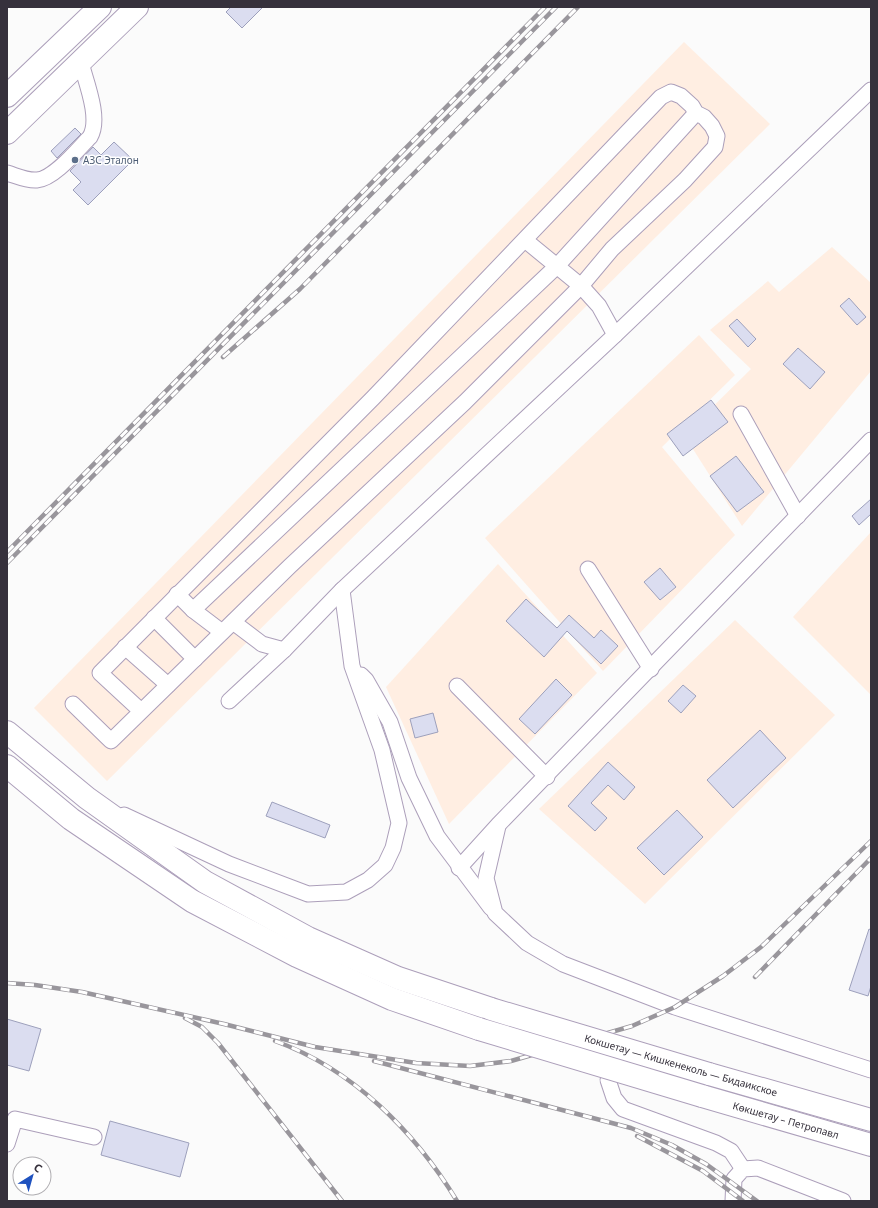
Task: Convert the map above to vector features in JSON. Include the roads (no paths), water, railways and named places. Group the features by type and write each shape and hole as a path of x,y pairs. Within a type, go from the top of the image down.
{"highway":[{"path":"7,96 100,7"},
{"path":"7,134 137,7"},
{"path":"7,81 50,54"},
{"name":"Кокшетау — Кишкенеколь — Бидаикское","path":"7,732 87,798 206,882 308,938 398,978 491,1009 709,1074 871,1120"},
{"name":"Көкшетау – Петропавл","path":"7,766 71,819 192,901 297,956 392,999 479,1029 871,1145"}],"street":[{"path":"7,173 36,181 49,178 90,137 93,131 93,115 81,63"},
{"path":"228,701 284,650 342,590 615,335 871,90"},
{"path":"73,704 111,741 222,632 465,402 581,286 612,249 685,180 715,147 717,136 712,126 704,117 696,113 692,106 681,96 671,92 662,98 367,403 100,672 141,711"},
{"path":"193,610 557,266 696,113"},
{"path":"525,240 581,286 599,306 615,335"},
{"path":"741,414 798,516"},
{"path":"459,868 871,440"},
{"path":"588,569 650,669"},
{"path":"87,798 228,864 308,894 346,892 368,880 385,865 393,848 399,823 382,750 352,666 342,590"},
{"path":"177,594 193,610 222,632"},
{"path":"154,618 195,659"},
{"path":"233,622 262,644 284,650"},
{"path":"125,647 168,685"},
{"path":"352,666 366,680 390,722 409,778 437,836 459,868 495,914 527,942 563,964 675,1007 871,1070"},
{"path":"457,686 523,751 547,777"},
{"path":"495,914 486,878 498,826"},
{"path":"608,1080 614,1098 623,1109 716,1143 731,1151 742,1170"},
{"path":"7,1144 15,1119 94,1137"},
{"path":"733,1201 734,1179 742,1170 758,1168 843,1201"}],"railway":[{"path":"7,552 545,7"},
{"path":"7,563 556,7"},
{"path":"223,357 300,289 578,7"},
{"path":"7,983 35,985 82,992 224,1024 315,1047 416,1063 470,1066 511,1061 632,1026 675,1007 723,976 761,947 871,841"},
{"path":"755,977 871,858"},
{"path":"185,1018 202,1027 218,1043 342,1201"},
{"path":"275,1041 303,1053 330,1068 356,1086 380,1106 402,1127 422,1151 457,1201"},
{"path":"374,1061 631,1128 672,1145 706,1164 757,1201"},
{"path":"637,1136 703,1171 743,1201"}],"place":[{"name":"АЗС Эталон","path":"75,160"}]}
